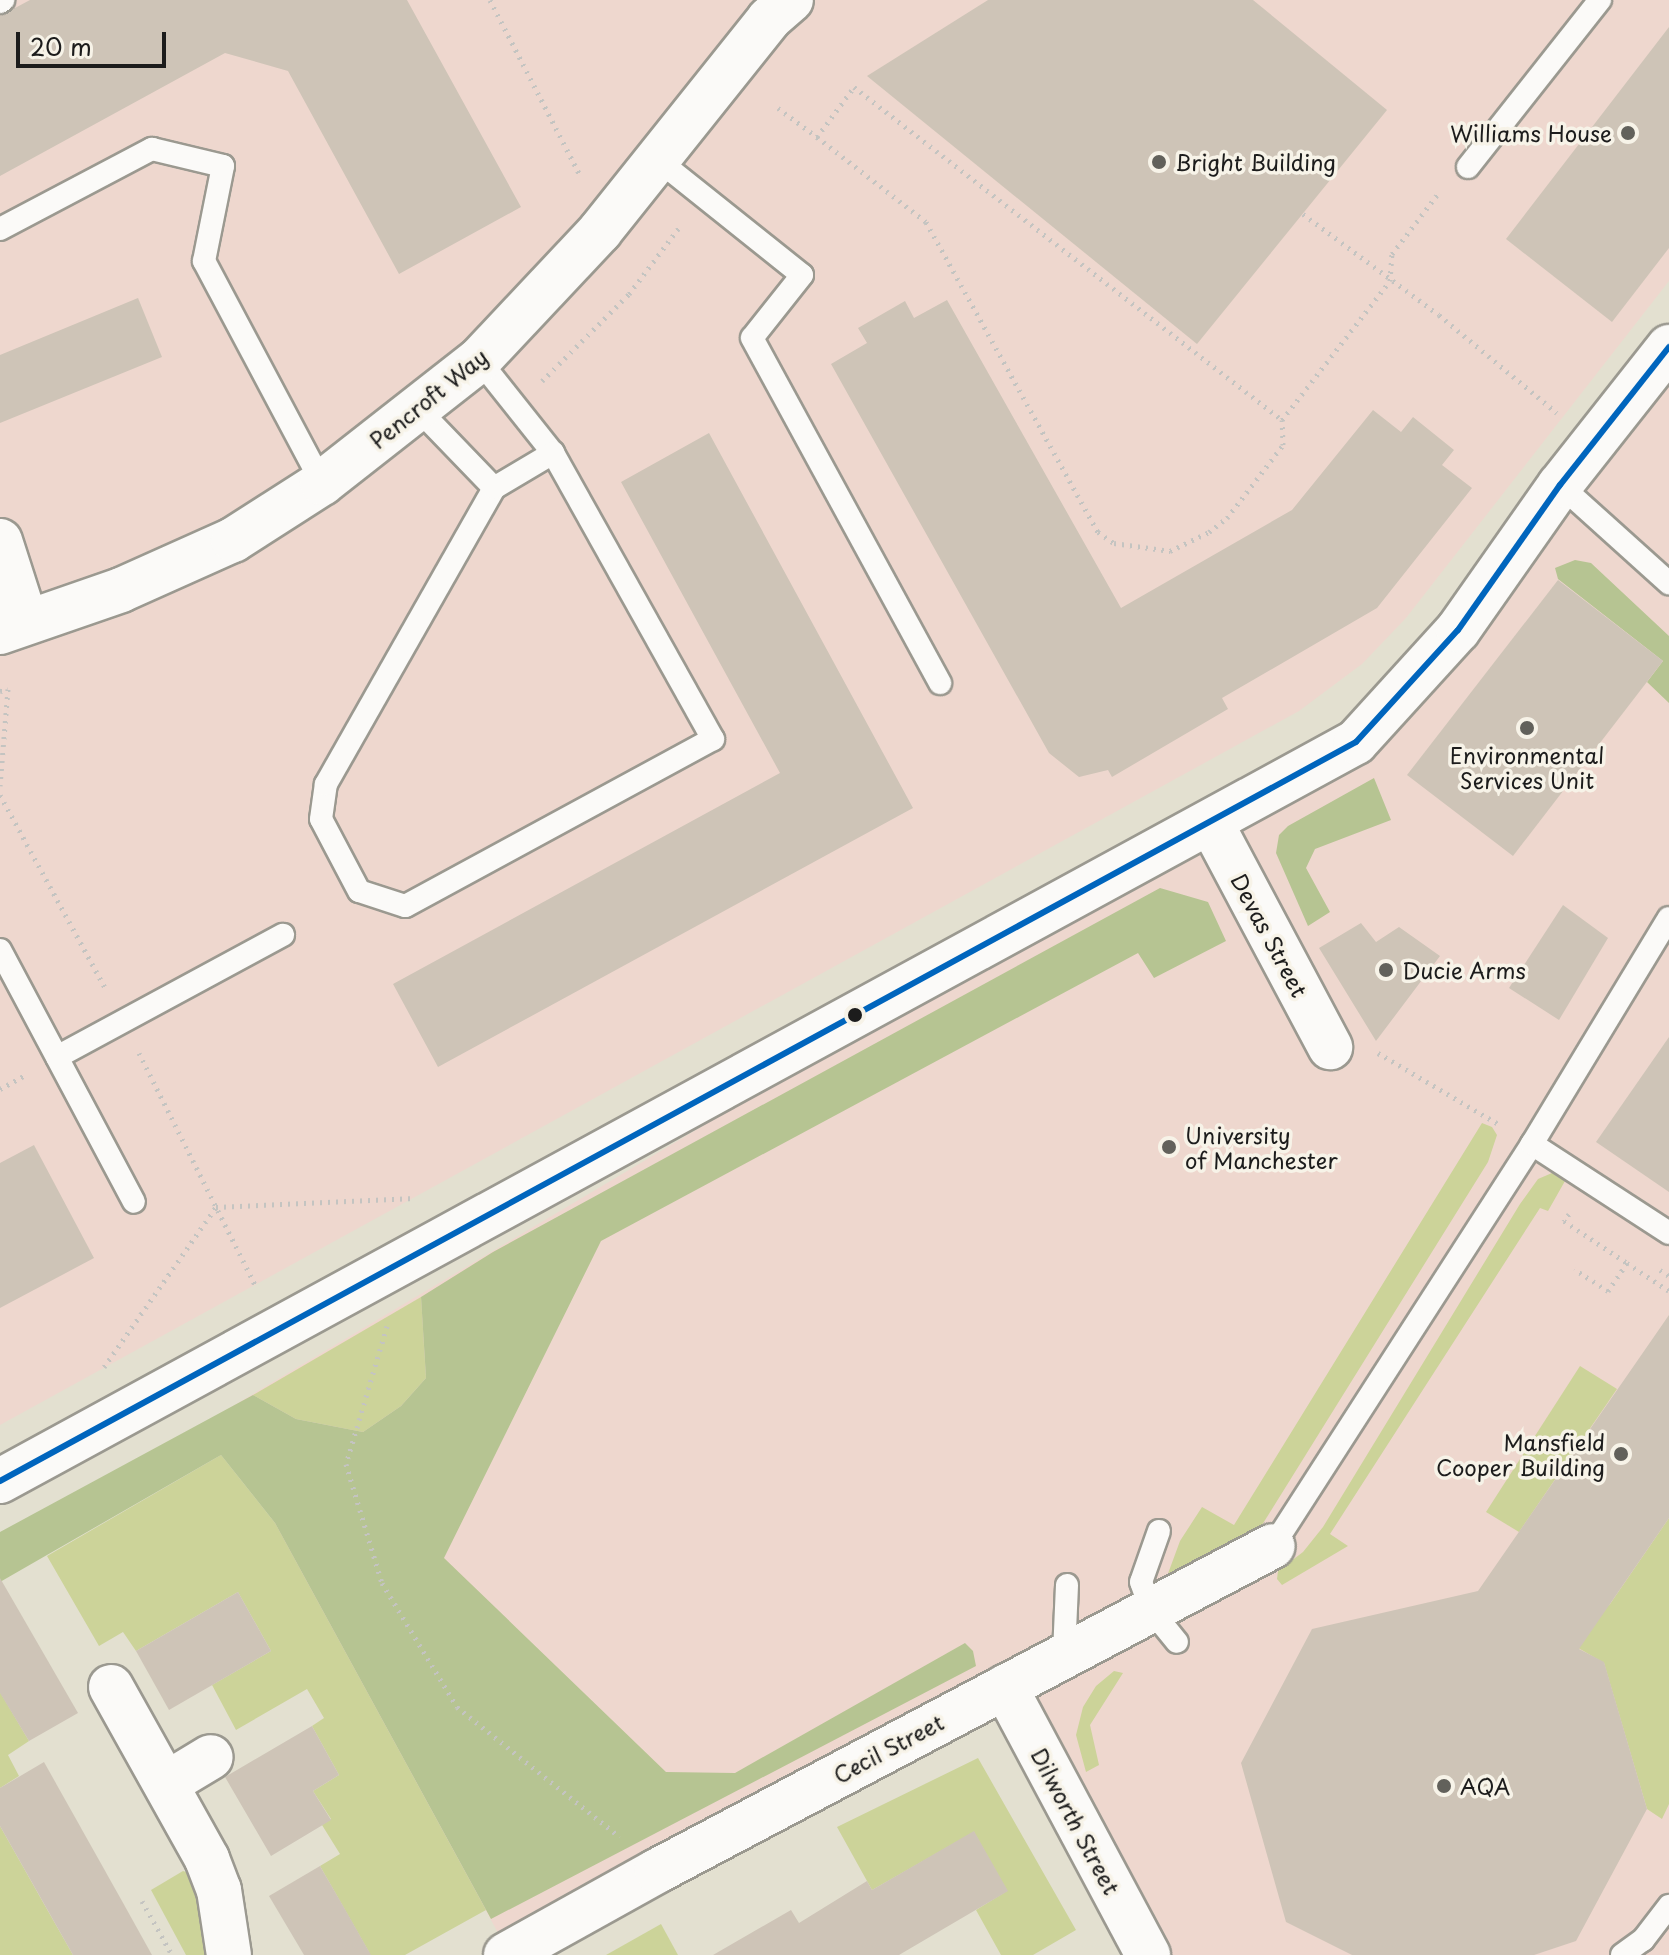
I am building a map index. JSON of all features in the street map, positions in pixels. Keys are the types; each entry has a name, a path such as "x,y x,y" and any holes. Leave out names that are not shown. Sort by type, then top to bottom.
{"street":[{"name":"Pencroft Way","path":"13,627 121,590 233,540 322,483 479,360 600,231 658,160 773,6"},
{"path":"0,1481 1356,742 1458,630 1560,485 1669,347"},
{"path":"0,541 13,627"},
{"name":"Devas Street","path":"1211,823 1330,1047"},
{"name":"Cecil Street","path":"506,1955 1064,1654 1164,1626 1273,1546"},
{"path":"111,1687 207,1859 219,1890 229,1955"},
{"name":"Dilworth Street","path":"1005,1687 1148,1955"},
{"path":"166,1784 211,1757"}],"lane":[{"path":"1468,167 1600,0"},
{"path":"0,229 152,149 223,166 204,261 322,483"},
{"path":"658,160 802,275 752,338 940,683"},
{"path":"479,360 553,453 713,739 405,906 359,891 321,819 326,784 494,488 553,453"},
{"path":"417,408 494,488"},
{"path":"1560,485 1669,583"},
{"path":"1273,1546 1532,1144 1669,918"},
{"path":"57,1057 283,935"},
{"path":"0,950 134,1202"},
{"path":"1532,1144 1669,1233"},
{"path":"1159,1531 1141,1582 1164,1626"},
{"path":"1064,1654 1067,1585"},
{"path":"1622,1955 1643,1940 1669,1906"}],"path":[{"path":"490,0 586,188"},
{"path":"817,137 854,87 1282,420"},
{"path":"778,108 926,222 1098,532 1114,543 1170,551 1209,532 1227,518 1283,445 1282,420 1390,281 1392,254 1440,191"},
{"path":"1303,214 1462,333 1562,417"},
{"path":"541,382 629,294 686,217"},
{"path":"0,691 8,689 0,786"},
{"path":"1330,1047 1373,1050 1532,1144"},
{"path":"103,1368 216,1207 425,1198"},
{"path":"1584,1219 1571,1211 1564,1221 1669,1291"},
{"path":"1574,1269 1608,1291 1627,1263"},
{"path":"1657,1268 1669,1276"},
{"path":"391,1314 346,1464 382,1583 457,1707 632,1847"},
{"path":"142,1901 172,1955"}],"shaded area":[{"path":"0,0 1669,0 1669,281 1406,618 1362,664 1299,711 0,1425"},
{"name":"University of Manchester","path":"1669,347 1669,1955 1148,1955 1005,1687 509,1953 216,1416 1211,823 1356,742"}],"green space":[{"path":"1575,560 1591,563 1669,636 1669,703 1647,682 1663,661 1558,579 1555,568"},
{"path":"1374,778 1391,820 1315,849 1306,868 1330,912 1308,926 1276,853 1279,835 1288,826"},
{"path":"1160,888 1208,902 1226,941 1154,978 1138,953 601,1241 444,1558 666,1772 735,1773 965,1643 973,1651 976,1666 491,1919 275,1523 221,1455 0,1582 0,1532 253,1395 296,1419 363,1432 401,1406 426,1378 421,1297 493,1252"},
{"path":"1482,1123 1492,1127 1497,1135 1488,1162 1262,1525 1244,1545 1166,1579 1180,1541 1202,1507 1234,1525"},
{"path":"1552,1173 1565,1181 1548,1211 1540,1208 1330,1534 1348,1546 1282,1585 1277,1579 1278,1571 1303,1552 1323,1527 1520,1204 1538,1179"},
{"path":"421,1297 426,1378 401,1406 363,1432 296,1419 253,1395"},
{"path":"1580,1366 1617,1389 1519,1532 1486,1512"},
{"path":"221,1455 275,1523 486,1910 405,1955 365,1955 369,1952 320,1866 340,1854 322,1825 331,1819 313,1791 339,1775 312,1726 324,1718 307,1689 236,1730 212,1685 271,1651 238,1592 136,1651 123,1632 99,1646 47,1556"},
{"path":"1669,1518 1669,1804 1662,1819 1647,1809 1604,1663 1568,1642 1610,1604"},
{"path":"1114,1671 1123,1673 1090,1725 1099,1765 1086,1772 1076,1735 1083,1707 1096,1686"},
{"path":"0,1692 29,1741 8,1755 19,1776 0,1788"},
{"path":"978,1758 1076,1930 1033,1955 1001,1955 976,1910 1007,1891 974,1832 872,1890 837,1827"},
{"path":"0,1826 44,1904 73,1955 0,1955"},
{"path":"183,1871 189,1873 197,1888 207,1955 186,1955 151,1890"},
{"path":"661,1924 678,1955 606,1955"}],"building":[{"path":"30,0 407,0 521,207 399,274 288,71 225,53 0,176 0,16"},
{"name":"Bright Building","path":"988,0 1253,0 1387,110 1197,344 867,76"},
{"name":"Williams House","path":"1669,27 1669,248 1612,322 1506,239"},
{"path":"138,298 162,357 0,423 0,355"},
{"path":"947,300 1121,608 1292,510 1373,410 1401,432 1413,417 1454,450 1442,465 1472,488 1377,608 1222,698 1228,709 1112,777 1108,770 1079,777 1049,753 831,364 867,343 858,328 905,301 914,318"},
{"path":"709,433 913,808 438,1067 393,984 780,773 621,482"},
{"name":"Environmental Services Unit","path":"1558,580 1663,661 1513,856 1407,775"},
{"path":"1563,905 1608,938 1559,1020 1509,988"},
{"path":"1361,923 1376,942 1399,927 1440,956 1376,1041 1319,948"},
{"path":"1669,1037 1669,1192 1596,1142"},
{"path":"34,1145 94,1258 0,1308 0,1163"},
{"name":"AQA","path":"1669,1315 1669,1518 1579,1649 1604,1662 1647,1809 1576,1941 1534,1955 1352,1955 1286,1922 1241,1763 1312,1629 1478,1591"},
{"path":"0,1578 78,1713 29,1741 0,1693"},
{"path":"238,1592 271,1651 169,1710 136,1651"},
{"path":"312,1726 339,1775 313,1791 331,1820 271,1856 225,1777"},
{"path":"44,1762 152,1955 73,1955 0,1826 0,1788"},
{"path":"974,1831 1008,1891 899,1955 713,1955 791,1910 799,1923 867,1881 872,1890"},
{"path":"320,1866 371,1955 304,1955 269,1896"}],"transit line":[{"path":"0,1481 1356,742 1458,630 1560,485 1669,347"}],"place":[{"name":"Williams House","path":"1628,133"},
{"name":"Bright Building","path":"1159,162"},
{"name":"Environmental Services Unit","path":"1527,728"},
{"name":"Ducie Arms","path":"1386,970"},
{"name":"University of Manchester","path":"1169,1147"},
{"name":"Mansfield Cooper Building","path":"1621,1454"},
{"name":"AQA","path":"1444,1786"}]}
